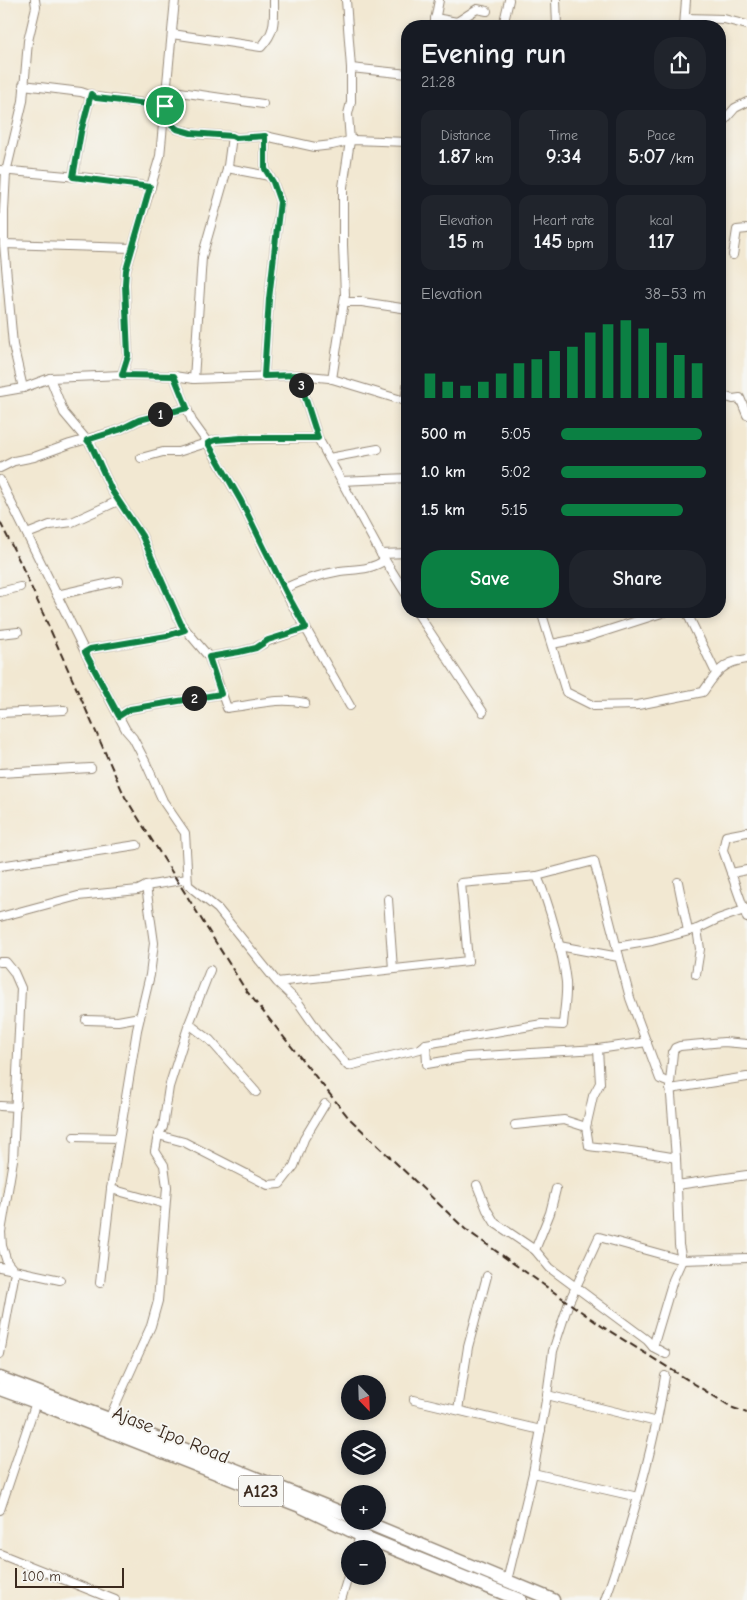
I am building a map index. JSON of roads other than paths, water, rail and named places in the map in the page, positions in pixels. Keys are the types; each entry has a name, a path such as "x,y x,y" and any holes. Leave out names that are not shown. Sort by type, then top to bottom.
{"highway":[{"name":"Ajase Ipo Road","path":"0,1378 110,1419 341,1512"},
{"name":"Ajase Ipo Road","path":"0,1389 300,1506 360,1535 520,1600"},
{"path":"384,1530 553,1600"}],"street":[{"path":"23,388 13,345 4,244 3,171 22,101 28,41 36,7 35,0"},
{"path":"122,375 128,356 125,284 132,248 160,156 176,0"},
{"path":"172,34 261,48 270,37 274,23 274,0"},
{"path":"332,379 344,302 343,187 350,141 348,114 351,68 346,0"},
{"path":"435,20 438,0"},
{"path":"504,20 509,0"},
{"path":"556,0 556,20"},
{"path":"685,20 686,0"},
{"path":"460,20 476,9 488,12"},
{"path":"711,20 724,19 747,25"},
{"path":"351,68 401,73"},
{"path":"23,85 80,92 91,94 96,98 165,106"},
{"path":"166,90 264,104"},
{"path":"73,177 81,132 91,94"},
{"path":"726,118 735,108 747,102"},
{"path":"164,118 177,129 191,133 232,136 236,138 265,136 315,147 350,141 401,142"},
{"path":"194,379 202,257 227,168 232,136"},
{"path":"264,376 269,299 280,202 265,169 265,136"},
{"path":"227,168 269,176"},
{"path":"3,171 73,177 150,187"},
{"path":"733,255 737,230 747,229"},
{"path":"4,244 132,248"},
{"path":"344,302 362,302 401,308"},
{"path":"0,392 23,388 50,378 122,375 174,376 194,379 298,375 332,379 401,400"},
{"path":"298,375 318,438 383,557 401,586"},
{"path":"174,376 192,421 208,443 241,501 284,589 350,706"},
{"path":"50,378 64,413 91,445 112,491 142,536 185,630 209,657 227,708 265,701 286,700 305,703"},
{"path":"726,397 740,398 747,415"},
{"path":"0,468 14,461 34,457 119,430 139,420 187,408"},
{"path":"141,458 163,452 178,452 216,440 241,438 318,438"},
{"path":"329,458 378,449"},
{"path":"341,481 401,478"},
{"path":"0,480 85,652 119,716 146,761 163,801 185,833 188,884 218,910 277,982 298,1002 319,1032 348,1066 420,1049 426,1044 542,1024 563,1025 566,982 558,946 537,876"},
{"path":"27,534 50,525 72,522 118,501"},
{"path":"284,589 293,584 339,572 377,566 383,557 401,554"},
{"path":"57,595 119,581"},
{"path":"0,592 20,587"},
{"path":"421,618 483,712"},
{"path":"543,618 566,692 594,706 638,705 703,692 718,670 734,661 747,659"},
{"path":"552,644 587,637 646,618"},
{"path":"689,618 716,673"},
{"path":"209,657 256,648 268,640 306,628"},
{"path":"85,652 90,649 167,636 185,630"},
{"path":"0,634 18,632"},
{"path":"119,716 130,709 221,694"},
{"path":"0,713 64,710"},
{"path":"0,773 91,768"},
{"path":"747,832 726,836 723,850 746,910 747,918"},
{"path":"0,866 138,844"},
{"path":"277,982 468,961 461,884 537,876 594,861 630,998 660,1078 670,1086 747,1077"},
{"path":"731,873 747,870"},
{"path":"0,917 78,896 138,890 146,886 187,879"},
{"path":"678,882 688,931"},
{"path":"100,1284 110,1189 118,1138 140,1017 150,975 154,943 146,886"},
{"path":"388,899 393,969"},
{"path":"616,947 652,941 697,929 718,919 746,910"},
{"path":"696,974 700,949 697,929"},
{"path":"558,946 619,957"},
{"path":"0,962 6,962 10,965 21,988 13,1160 1,1232 2,1246 7,1262 15,1272 0,1354"},
{"path":"110,1419 153,1318 158,1301 166,1187 164,1164 154,1151 158,1135 163,1127 169,1087 189,1024 210,970"},
{"path":"86,1020 118,1021 140,1017"},
{"path":"189,1024 210,1040 256,1092"},
{"path":"426,1044 427,1064 467,1057 598,1049 647,1042"},
{"path":"653,1347 673,1280 682,1260 679,1246 676,1158 670,1086 673,1052 675,1048 680,1046 724,1042 747,1044"},
{"path":"598,1049 600,1084 593,1096 586,1127 589,1146 676,1158"},
{"path":"158,1135 172,1137 184,1142 268,1185 280,1184 294,1166 304,1139 325,1104"},
{"path":"0,1106 16,1107"},
{"path":"515,1125 564,1120 586,1127"},
{"path":"74,1136 118,1138"},
{"path":"677,1185 747,1175"},
{"path":"477,1185 487,1210 495,1223 535,1250 550,1268 653,1347 666,1354"},
{"path":"110,1189 165,1204"},
{"path":"535,1250 550,1213 556,1189"},
{"path":"506,1581 533,1473 553,1351 575,1287 599,1237 682,1260 747,1258"},
{"path":"0,1267 60,1280"},
{"path":"458,1410 468,1347 488,1276"},
{"path":"605,1600 645,1477 657,1422 664,1376"},
{"path":"547,1395 657,1422"},
{"path":"414,1400 541,1430"},
{"path":"0,1510 4,1487 36,1402"},
{"path":"533,1473 638,1497"},
{"path":"359,1540 360,1535"},
{"path":"0,1554 115,1600"},
{"path":"341,1600 346,1585"}],"railway":[{"path":"0,522 20,562 125,797 245,989 349,1118 465,1229 603,1327 733,1408 747,1413"}]}
